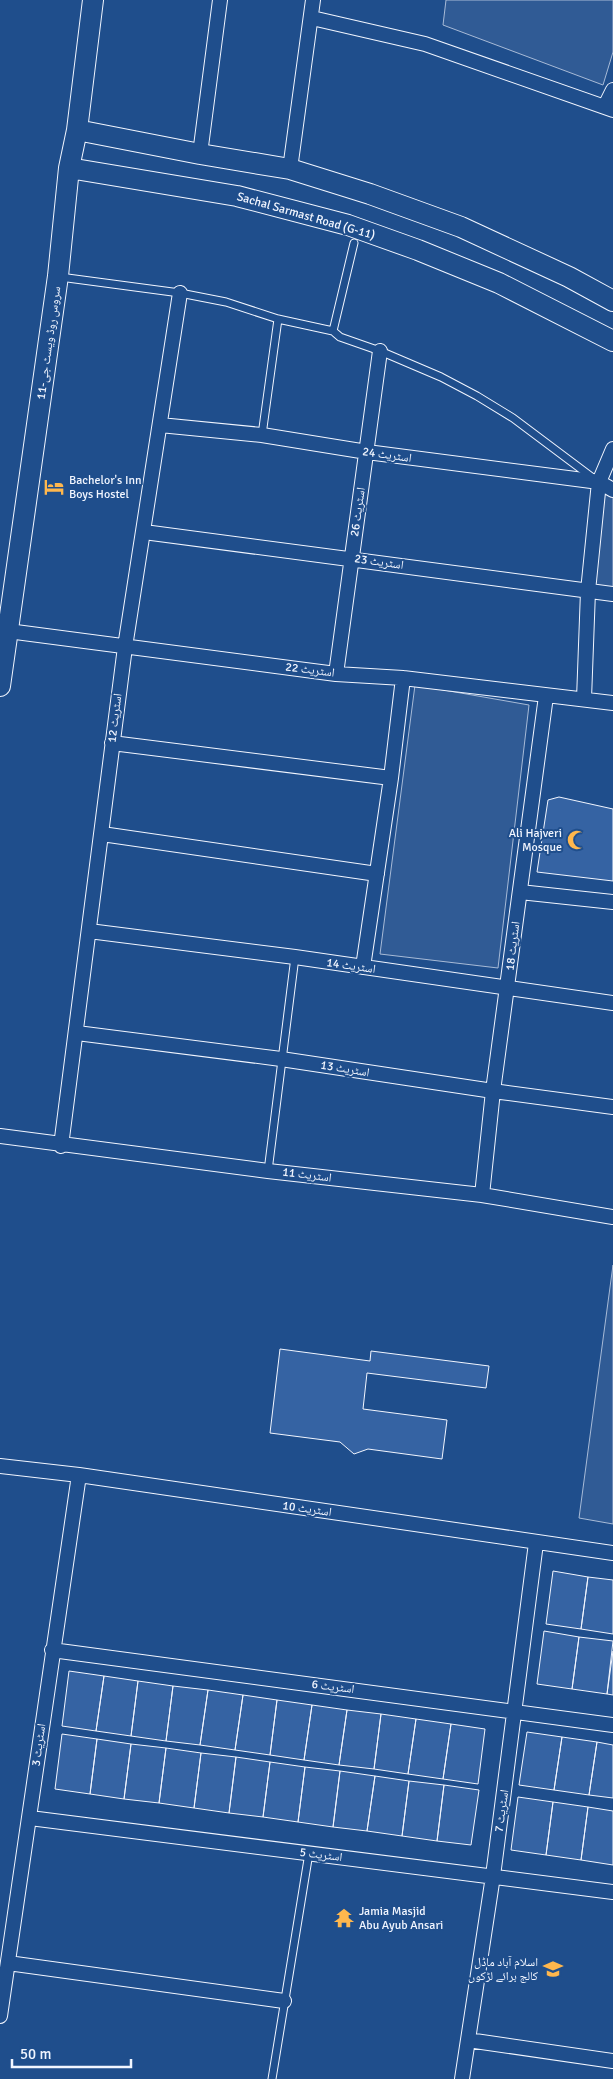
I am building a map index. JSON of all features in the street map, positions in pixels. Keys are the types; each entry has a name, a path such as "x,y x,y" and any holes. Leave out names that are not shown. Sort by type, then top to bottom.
{"main road":[{"name":"سروس روڈ ویسٹ جی-11","path":"0,686 58,276 69,168 77,130 93,0"},
{"path":"77,130 290,169 370,194 461,227 568,277 613,301"},
{"name":"Sachal Sarmast Road (G-11)","path":"69,168 237,196 348,226 418,250 499,284 613,341"}],"street":[{"path":"200,154 220,0"},
{"path":"290,169 313,0"},
{"path":"312,18 425,44 609,108 613,90"},
{"name":"اسٹریٹ 12","path":"61,1146 125,647 180,293"},
{"name":"اسٹریٹ 26","path":"336,674 380,350"},
{"name":"اسٹریٹ 24","path":"160,425 262,435 367,452 599,482 613,490"},
{"path":"584,699 588,591 599,482 613,449"},
{"name":"اسٹریٹ 23","path":"144,532 613,594"},
{"name":"اسٹریٹ 22","path":"8,631 336,674 402,678 613,703"},
{"path":"363,968 391,778 402,678"},
{"name":"اسٹریٹ 18","path":"482,1196 493,1091 546,696"},
{"path":"112,743 391,778"},
{"path":"102,834 377,874"},
{"path":"520,892 613,902"},
{"name":"اسٹریٹ 14","path":"89,931 295,957 613,1003"},
{"name":"اسٹریٹ 13","path":"76,1033 281,1059 613,1108"},
{"name":"اسٹریٹ 11","path":"0,1136 61,1146 482,1196 613,1218"},
{"name":"اسٹریٹ 10","path":"0,1466 79,1475 536,1543 613,1552"},
{"name":"اسٹریٹ 3","path":"0,2016 79,1475"},
{"name":"اسٹریٹ 7","path":"462,2079 516,1711 536,1543"},
{"name":"اسٹریٹ 6","path":"52,1650 613,1725"},
{"name":"اسٹریٹ 5","path":"30,1818 613,1892"},
{"path":"8,1963 284,2001"},
{"path":"468,2040 613,2060"}],"lane":[{"path":"333,330 354,243"},
{"path":"58,276 180,293 226,302 278,319 333,330 340,337 380,350 477,396 513,418 599,482"},
{"path":"262,435 278,319"},
{"path":"268,1171 295,957"},
{"path":"272,2079 309,1853"}],"shaded area":[{"path":"446,0 613,0 613,52 603,85 443,25"},
{"path":"604,489 613,493 613,592 591,589"},
{"path":"415,685 529,705 498,968 380,954"},
{"path":"613,1265 613,1524 579,1518"}],"building":[{"name":"Ali Hajveri Mosque","path":"559,797 613,809 613,881 537,872 548,800"},
{"path":"280,1349 370,1361 371,1351 489,1366 486,1388 367,1373 363,1409 447,1420 442,1459 368,1449 354,1454 340,1442 270,1433"},
{"path":"553,1571 588,1577 581,1629 546,1624"},
{"path":"588,1577 613,1580 613,1634 581,1629"},
{"path":"544,1631 579,1637 572,1689 537,1684"},
{"path":"579,1637 613,1641 607,1694 572,1689"},
{"path":"613,1651 613,1695 607,1694"},
{"path":"69,1671 104,1676 96,1731 62,1726"},
{"path":"104,1676 138,1681 131,1736 96,1731"},
{"path":"138,1681 173,1686 166,1741 131,1736"},
{"path":"173,1686 208,1690 200,1745 166,1741"},
{"path":"208,1690 243,1695 235,1750 200,1745"},
{"path":"243,1695 277,1700 270,1755 235,1750"},
{"path":"277,1700 312,1705 304,1760 270,1755"},
{"path":"312,1705 347,1710 339,1765 304,1760"},
{"path":"347,1710 381,1714 374,1769 339,1765"},
{"path":"381,1714 416,1719 408,1774 374,1769"},
{"path":"416,1719 451,1724 443,1779 408,1774"},
{"path":"451,1724 485,1729 478,1784 443,1779"},
{"path":"527,1732 562,1737 554,1790 519,1785"},
{"path":"62,1734 97,1739 90,1794 55,1789"},
{"path":"562,1737 597,1742 589,1795 554,1790"},
{"path":"97,1739 131,1744 124,1799 90,1794"},
{"path":"597,1742 613,1745 613,1798 589,1795"},
{"path":"131,1744 166,1748 159,1803 124,1799"},
{"path":"166,1748 201,1753 194,1808 159,1803"},
{"path":"201,1753 236,1757 229,1813 194,1808"},
{"path":"236,1757 270,1762 263,1817 229,1813"},
{"path":"270,1762 305,1767 298,1822 263,1817"},
{"path":"305,1767 340,1771 333,1827 298,1822"},
{"path":"340,1771 375,1776 367,1831 333,1827"},
{"path":"375,1776 409,1781 402,1836 367,1831"},
{"path":"409,1781 444,1785 437,1841 402,1836"},
{"path":"444,1785 479,1790 471,1845 437,1841"},
{"path":"518,1797 553,1802 546,1855 511,1850"},
{"path":"553,1802 588,1807 581,1860 546,1855"},
{"path":"588,1807 613,1811 613,1865 581,1860"}],"place":[{"name":"Bachelor's Inn Boys Hostel","path":"54,487"},
{"name":"Ali Hajveri Mosque","path":"577,840"},
{"name":"Jamia Masjid Abu Ayub Ansari","path":"344,1918"},
{"name":"اسلام آباد ماڈل کالج برائے لڑکوں","path":"553,1969"}]}
